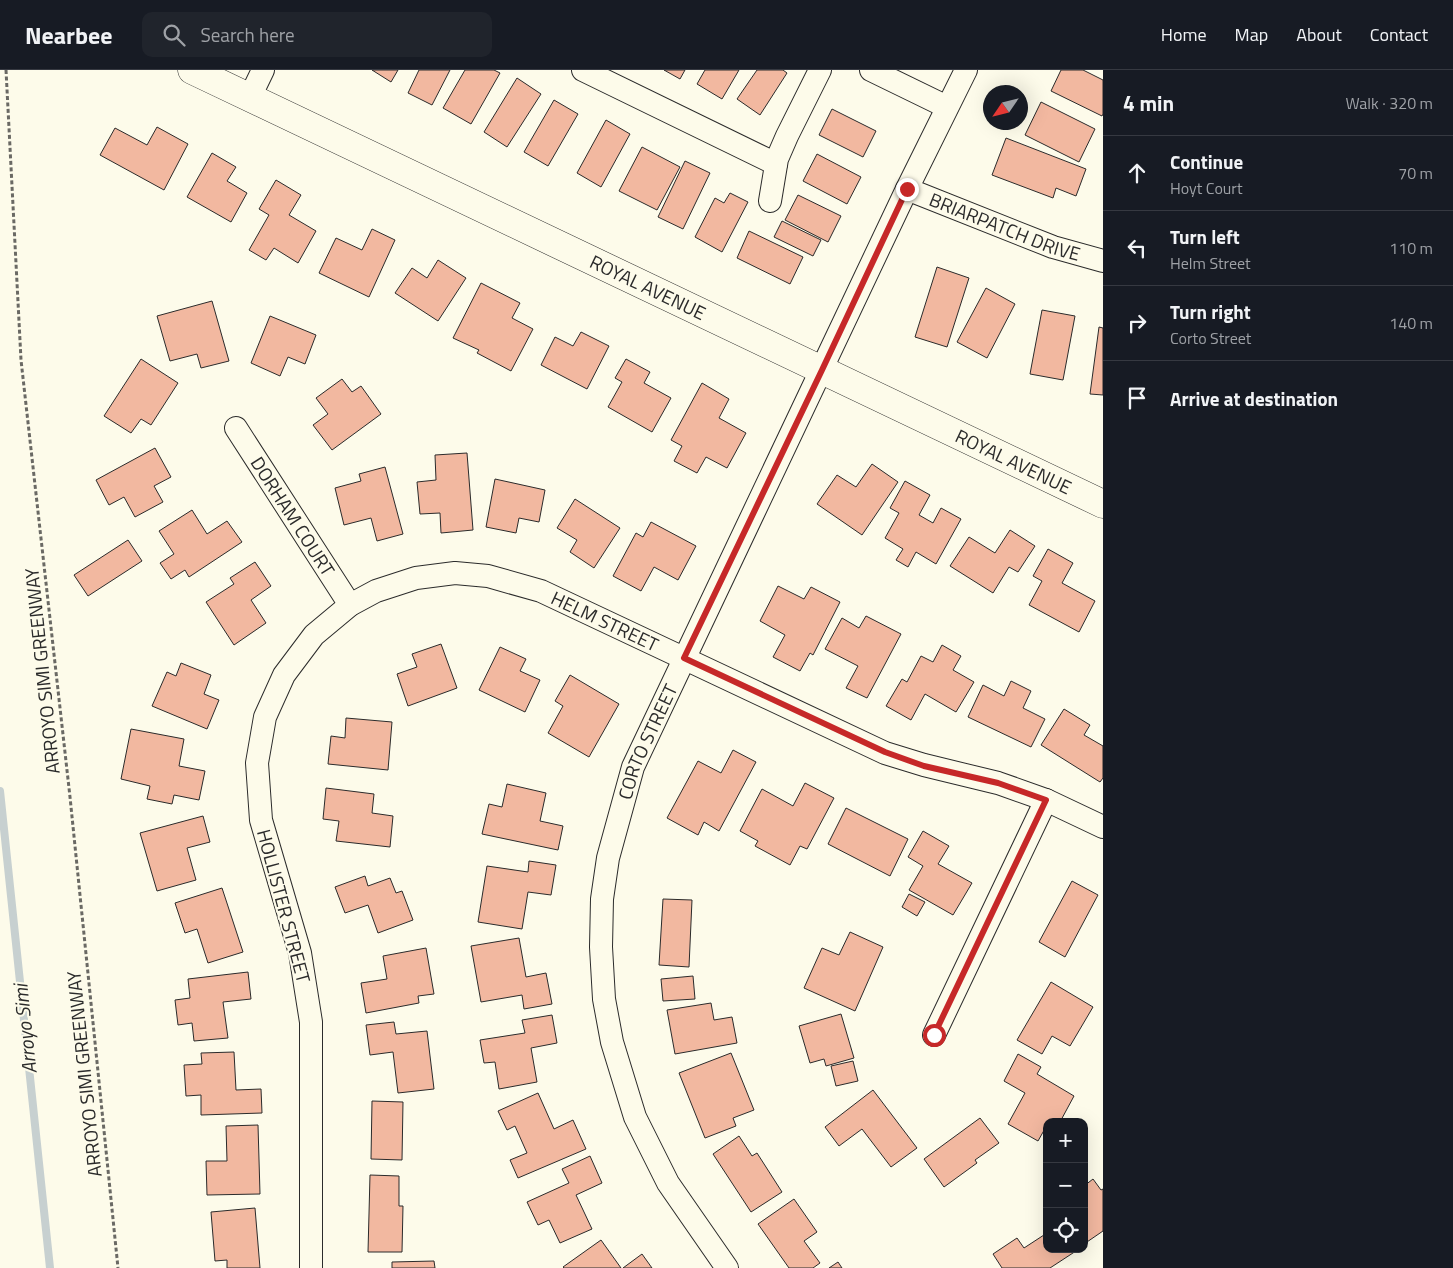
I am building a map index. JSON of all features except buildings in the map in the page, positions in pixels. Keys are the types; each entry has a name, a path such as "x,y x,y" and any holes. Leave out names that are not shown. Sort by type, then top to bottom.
{"main road":[{"name":"ROYAL AVENUE","path":"192,70 1103,504"}],"street":[{"path":"250,97 263,70"},
{"path":"584,70 776,164"},
{"path":"770,200 776,164 787,136 820,70"},
{"path":"871,70 947,107"},
{"name":"CORTO STREET","path":"727,1268 668,1183 635,1117 612,1042 604,990 601,938 602,899 608,858 633,767 907,189 966,70"},
{"name":"BRIARPATCH DRIVE","path":"907,189 1053,247 1103,261"},
{"name":"DORHAM COURT","path":"236,428 350,605"},
{"name":"HELM STREET","path":"350,605 376,591 416,578 455,573 488,576 541,591 885,752 924,766 998,783 1046,800 1103,827"},
{"name":"HOLLISTER STREET","path":"311,1268 311,1022 300,953 262,820 257,763 265,717 284,675 314,635 350,605"},
{"path":"934,1035 1046,800"}],"path":[{"name":"ARROYO SIMI GREENWAY","path":"6,70 21,360 69,788 118,1268"}],"waterway":[{"name":"Arroyo Simi","path":"0,791 50,1268"}],"route":[{"path":"907,189 684,658 885,752 924,766 998,783 1046,800 934,1035"}]}
